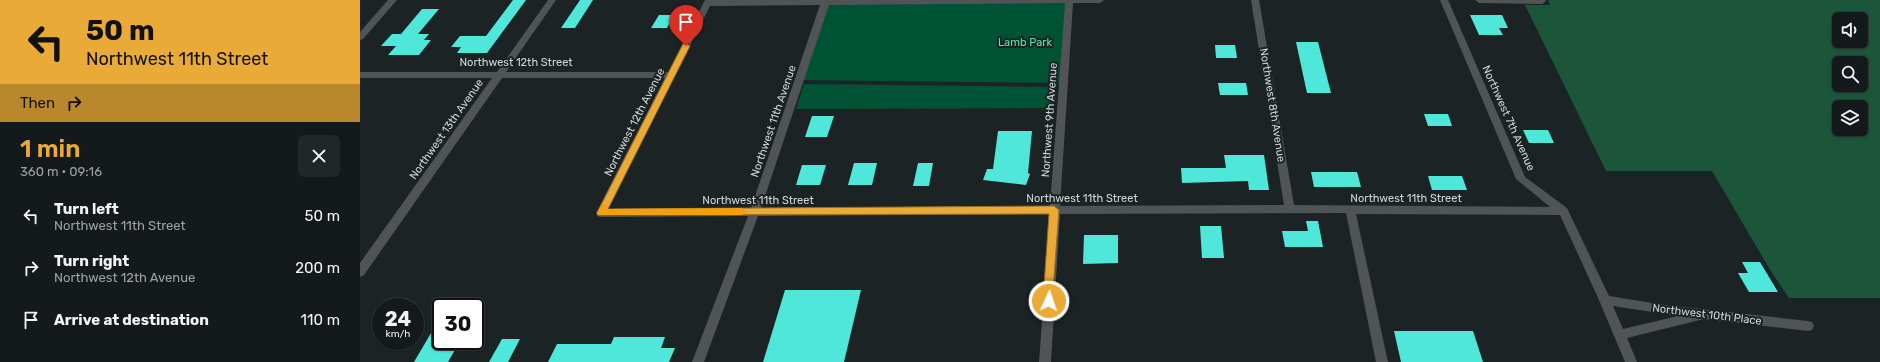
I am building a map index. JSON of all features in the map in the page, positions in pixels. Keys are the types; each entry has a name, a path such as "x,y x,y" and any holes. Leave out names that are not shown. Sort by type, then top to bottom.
{"street":[{"path":"360,37 393,0"},
{"name":"Northwest 13th Avenue","path":"360,272 552,0"},
{"name":"Northwest 9th Avenue","path":"1045,362 1069,0"},
{"path":"708,2 1100,0"},
{"name":"Northwest 8th Avenue","path":"1255,0 1290,209"},
{"name":"Northwest 7th Avenue","path":"1444,0 1521,179 1563,211 1605,300 1631,362"},
{"path":"1479,0 1542,1"},
{"name":"Northwest 12th Avenue","path":"602,213 708,2"},
{"name":"Northwest 11th Avenue","path":"698,362 755,211 826,2"},
{"name":"Northwest 12th Street","path":"360,74 672,75"},
{"name":"Northwest 11th Street","path":"602,213 1290,209 1563,211"},
{"path":"1350,210 1382,362"},
{"name":"Northwest 10th Place","path":"1605,300 1808,326"},
{"path":"1620,335 1705,314"}],"green space":[{"name":"Lamb Park","path":"1069,0 1063,83 799,80 825,3"},
{"path":"1548,0 1880,0 1880,298 1789,298 1769,268 1712,171 1606,171 1525,5 1550,5"},
{"path":"804,84 1056,87 1055,108 796,109"}],"building":[{"path":"513,0 526,0 487,53 457,53 461,47 451,47 460,36 486,36"},
{"path":"580,0 593,0 575,28 561,28"},
{"path":"422,9 439,9 418,34 429,34 424,40 431,40 419,55 388,55 396,46 381,46 392,34 401,34"},
{"path":"659,15 674,15 667,28 651,28"},
{"path":"1470,15 1502,15 1508,28 1499,28 1503,35 1479,35"},
{"path":"1296,42 1318,42 1331,93 1307,93"},
{"path":"1215,45 1235,45 1237,58 1216,58"},
{"path":"1218,83 1246,83 1248,95 1220,95"},
{"path":"1424,114 1448,114 1452,126 1428,126"},
{"path":"812,116 834,116 827,137 805,137"},
{"path":"1523,130 1548,130 1554,143 1529,143"},
{"path":"998,131 1032,131 1028,173 1030,174 1026,185 983,180 987,169 993,169"},
{"path":"1224,155 1264,155 1269,190 1249,190 1248,181 1182,183 1181,168 1226,168"},
{"path":"854,163 877,163 872,185 848,185"},
{"path":"918,163 933,163 929,186 913,186"},
{"path":"802,165 826,165 820,185 796,185"},
{"path":"1311,172 1357,172 1361,187 1314,187"},
{"path":"1428,176 1462,176 1467,190 1432,190"},
{"path":"1306,221 1318,221 1323,247 1285,247 1282,231 1308,231"},
{"path":"1200,226 1221,226 1224,258 1202,258"},
{"path":"1084,235 1118,235 1118,263 1083,264"},
{"path":"1742,262 1760,262 1778,292 1749,292 1738,273 1748,273"},
{"path":"785,290 861,290 844,362 763,362"},
{"path":"432,331 432,350 455,350 448,362 414,362 421,350 424,350 424,345"},
{"path":"1394,331 1473,331 1483,362 1401,362"},
{"path":"614,337 665,337 661,348 675,348 669,362 548,362 557,344 611,344"},
{"path":"502,339 520,339 508,362 489,362"}],"slow traffic":[{"path":"604,208 602,213 742,212"}],"route":[{"path":"686,46 602,213 1054,210 1049,301"}]}
